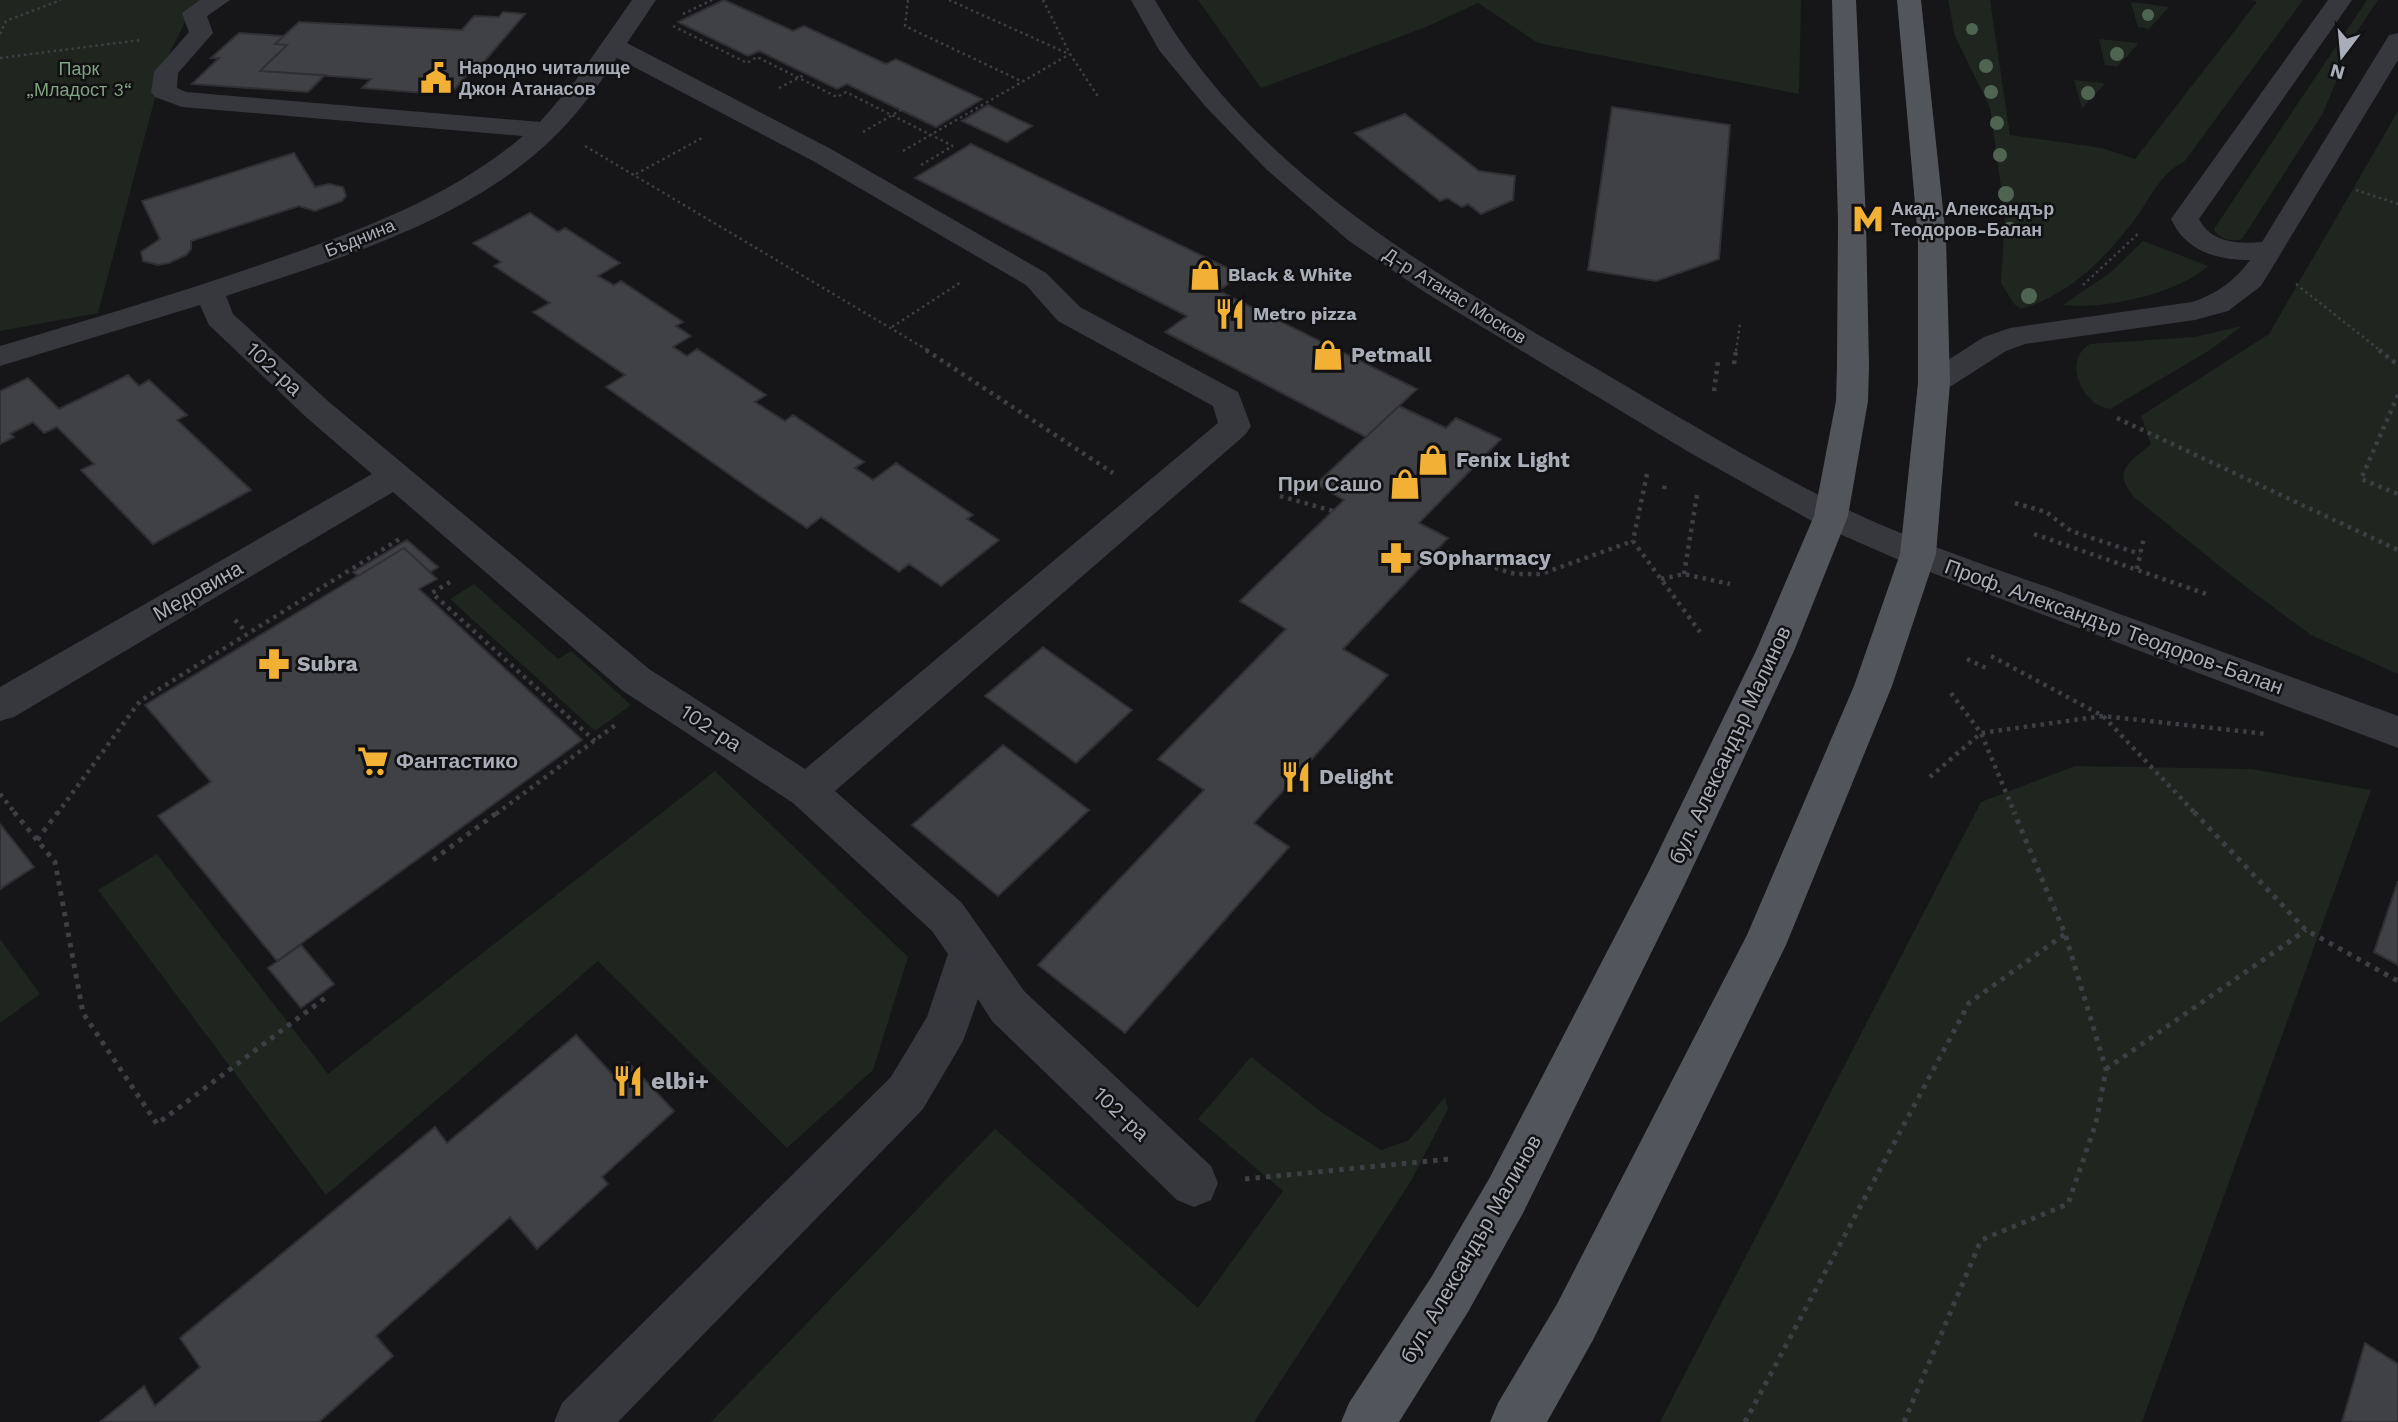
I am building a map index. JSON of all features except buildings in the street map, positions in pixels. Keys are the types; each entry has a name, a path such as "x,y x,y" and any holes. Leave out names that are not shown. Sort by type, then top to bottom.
{"main road":[{"name":"бул. Александър Малинов","path":"1368,1422 1450,1294 1506,1196 1664,884 1775,651 1831,516 1852,401 1853,366 1852,221 1844,0"},
{"path":"1517,1422 1575,1322 1764,946 1872,686 1918,554 1934,383 1932,238 1909,0"}],"street":[{"path":"218,0 194,13 201,33 166,72 164,92 182,99 547,130"},
{"name":"Бъднина","path":"0,356 210,292 330,251 411,217 489,176 547,130 567,108 644,0"},
{"name":"Д-р Атанас Москов","path":"1143,0 1168,45 1214,101 1277,164 1359,234 1436,287 1699,443 1831,516"},
{"path":"2272,249 2254,254 2233,252 2203,241 2188,229 2185,219 2340,0"},
{"path":"1934,383 1994,344 2021,335 2195,311 2217,304 2251,280 2398,40"},
{"path":"612,45 746,114 1036,279 1069,314 1227,400 1235,426 807,791"},
{"name":"102-ра","path":"210,292 220,318 318,410 636,680 807,791 947,916 1007,1006 1194,1183"},
{"name":"Медовина","path":"0,706 396,475"},
{"name":"Проф. Александър Теодоров-Балан","path":"1831,516 1918,554 2398,732"},
{"path":"581,1422 907,1093 947,1026 970,953"}],"path":[{"path":"0,34 6,21 61,0"},
{"path":"908,0 905,26 1022,82"},
{"path":"949,0 1069,54"},
{"path":"1043,0 1069,54 1098,98"},
{"path":"666,22 747,63 757,57 837,97 846,92 953,146"},
{"path":"0,58 201,33"},
{"path":"903,151 1069,54"},
{"path":"635,175 746,114"},
{"path":"577,141 891,327 1152,498"},
{"path":"2347,186 2398,204"},
{"path":"2075,291 2140,232"},
{"path":"2292,281 2398,366"},
{"path":"1734,364 1740,324"},
{"path":"1714,391 1718,361"},
{"path":"2398,395 2361,479 2398,495"},
{"path":"2117,418 2398,550"},
{"path":"1647,474 1633,541 1700,632"},
{"path":"1684,573 1696,495"},
{"path":"1280,496 1333,511"},
{"path":"2015,503 2046,512 2071,531 2140,554"},
{"path":"37,840 140,701 408,534"},
{"path":"2034,534 2209,595"},
{"path":"2137,569 2144,537"},
{"path":"1438,550 1516,574 1541,574 1633,541"},
{"path":"1661,579 1684,573 1730,584"},
{"path":"432,593 594,741"},
{"path":"1991,656 2103,716 2306,930 2398,981"},
{"path":"1967,660 1986,668"},
{"path":"1904,1422 1981,1240 2068,1204 2096,1123 2106,1069 2065,934 1981,733 1951,692"},
{"path":"1930,778 1981,733 2103,716 2276,735"},
{"path":"433,860 622,720"},
{"path":"0,794 55,862 83,1013 158,1124 329,995"},
{"path":"2106,1069 2306,930"},
{"path":"1745,1422 1969,1003 2065,934"},
{"path":"1194,1183 1450,1159"}],"green space":[{"name":"Парк „Младост 3“","path":"0,0 205,0 189,14 164,64 98,313 0,331"},
{"path":"1198,0 1801,0 1799,94 1538,43 1478,3 1426,27 1261,88"},
{"path":"1948,0 1990,0 2010,135 2102,148 2135,159 2257,2 2252,0 2303,0 2184,162 2164,178 2114,245 2072,284 2039,303 2021,309 2014,304 2001,283 2005,216 1990,108 1955,36"},
{"path":"2367,0 2378,0 2356,33 2323,113 2242,239 2222,238 2214,229"},
{"path":"2131,3 2169,7 2149,29 2138,27"},
{"path":"2099,39 2138,44 2117,67 2105,65"},
{"path":"2074,80 2103,83 2105,84 2082,108"},
{"path":"2398,111 2398,674 2311,635 2135,498 2124,481 2124,474 2130,462 2151,444 2141,416 2269,334"},
{"path":"2143,241 2208,266 2178,285 2139,298 2099,305 2063,305 2111,272"},
{"path":"2242,326 2210,350 2110,409 2091,400 2079,382 2077,361 2081,352 2090,344 2195,337"},
{"path":"474,584 558,659 571,651 631,705 595,731 450,599"},
{"path":"2075,766 2251,769 2371,790 2142,1422 1660,1422 1981,802"},
{"path":"715,771 908,957 873,1070 787,1148 598,961 326,1195 98,890 157,854 328,1074"},
{"path":"0,939 40,994 0,1023"},
{"path":"1251,1057 1324,1114 1381,1150 1409,1140 1445,1097 1448,1109 1411,1181 1254,1422 711,1422 995,1129 1198,1308 1283,1191 1198,1119"}],"place":[{"name":"Народно читалище Джон Атанасов","path":"436,78"},
{"name":"Акад. Александър Теодоров-Балан","path":"1868,219"},
{"name":"Black & White","path":"1205,275"},
{"name":"Metro pizza","path":"1230,314"},
{"name":"Petmall","path":"1328,355"},
{"name":"Fenix Light","path":"1433,460"},
{"name":"При Сашо","path":"1405,484"},
{"name":"SOpharmacy","path":"1396,558"},
{"name":"Subra","path":"274,664"},
{"name":"Фантастико","path":"373,761"},
{"name":"Delight","path":"1296,777"},
{"name":"elbi+","path":"628,1081"}]}
